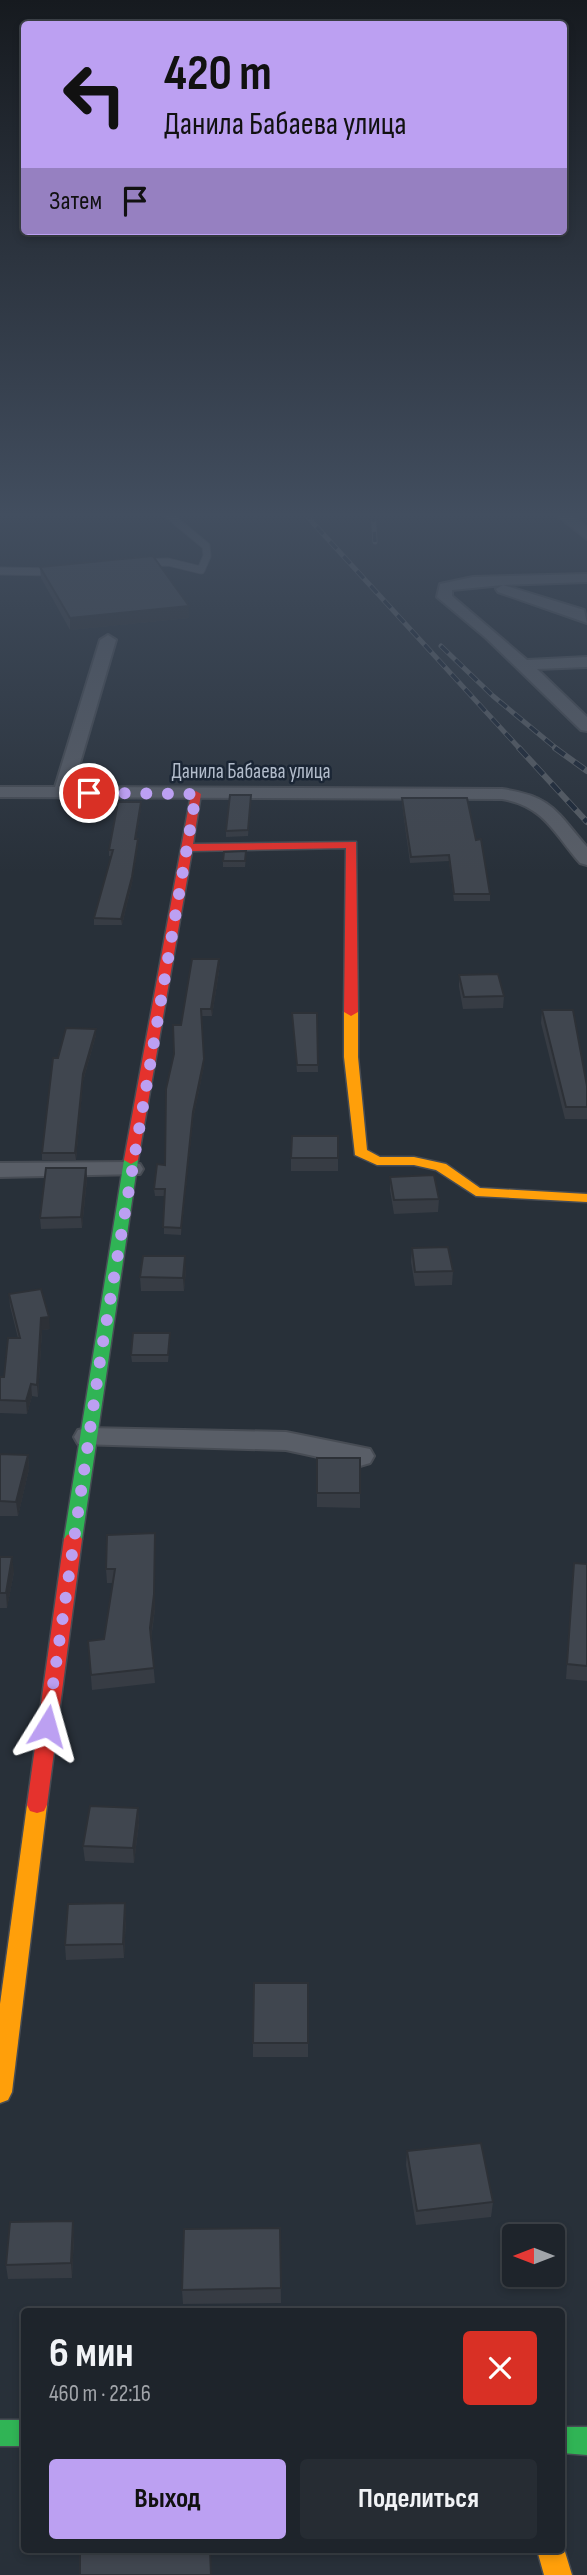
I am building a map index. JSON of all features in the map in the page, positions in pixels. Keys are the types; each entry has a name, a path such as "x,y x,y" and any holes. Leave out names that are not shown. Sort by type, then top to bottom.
{"street":[{"path":"485,632 587,726"},
{"path":"62,792 108,640"},
{"path":"522,665 587,662"},
{"name":"Данила Бабаева улица","path":"0,792 502,794"},
{"path":"0,2092 43,1752 89,1437 131,1169 196,794"},
{"path":"502,794 527,797 541,805 587,859"},
{"path":"186,848 352,845 351,1057 360,1152 377,1161 414,1161 441,1167 476,1192 587,1198"},
{"path":"0,1170 131,1169"},
{"path":"89,1437 286,1441 360,1456"},
{"path":"0,2433 21,2433"},
{"path":"565,2440 587,2441"},
{"path":"552,2553 558,2575"}],"building":[{"path":"230,795 251,795 248,830 226,831"},
{"path":"402,798 467,798 476,840 481,839 490,894 454,894 449,855 411,857"},
{"path":"118,802 141,802 132,877 121,919 94,918 113,850 109,850"},
{"path":"246,851 245,861 223,861 224,852"},
{"path":"192,959 219,959 211,1009 201,1009 204,1059 193,1112 181,1228 163,1227 165,1189 154,1189 157,1164 165,1165 166,1089 174,1054 173,1025 181,1025"},
{"path":"498,974 504,996 464,997 459,975"},
{"path":"542,1010 573,1010 587,1086 587,1107 566,1107"},
{"path":"292,1013 317,1013 318,1065 297,1065"},
{"path":"66,1028 96,1029 83,1074 75,1153 42,1153 53,1058 58,1058"},
{"path":"292,1136 338,1136 338,1158 291,1158"},
{"path":"46,1168 86,1168 81,1217 40,1218"},
{"path":"434,1175 439,1199 394,1200 390,1177"},
{"path":"448,1247 453,1271 415,1272 412,1248"},
{"path":"143,1256 185,1256 183,1278 140,1277"},
{"path":"41,1289 49,1317 41,1318 37,1385 31,1384 26,1401 0,1400 0,1377 4,1377 8,1338 20,1338 9,1294"},
{"path":"133,1333 170,1333 168,1355 131,1355"},
{"path":"0,1454 28,1455 16,1502 0,1501"},
{"path":"317,1458 360,1458 360,1493 317,1493"},
{"path":"155,1533 154,1594 150,1628 154,1668 91,1675 88,1641 104,1639 115,1569 106,1569 107,1535"},
{"path":"0,1557 12,1557 6,1593 0,1593"},
{"path":"574,1563 587,1564 587,1666 567,1664"},
{"path":"90,1806 138,1808 133,1848 83,1846"},
{"path":"125,1903 123,1944 65,1945 68,1904"},
{"path":"254,1983 308,1983 308,2043 253,2043"},
{"path":"481,2143 493,2202 417,2211 407,2151"},
{"path":"73,2221 71,2263 6,2265 10,2222"},
{"path":"280,2228 281,2288 182,2290 184,2229"},
{"path":"80,2553 210,2553 211,2575 80,2575"}],"railway":[{"path":"413,632 520,749"},
{"path":"441,646 493,696 557,749"},
{"path":"519,748 587,822"},
{"path":"555,748 587,771"}],"traffic: fast":[{"path":"73,1539 131,1160"},
{"path":"0,2433 21,2433"},
{"path":"565,2440 587,2441"}],"traffic: slow":[{"path":"351,1012 351,1057 360,1152 377,1161 414,1161 441,1167 476,1192 587,1198"},
{"path":"0,2092 37,1805"},
{"path":"552,2553 558,2575"}],"traffic: jam":[{"path":"131,1160 196,794"},
{"path":"186,848 352,844 351,1012"},
{"path":"37,1805 73,1539"}],"route":[{"path":"47,1726 101,1354 196,794 89,793"}]}
